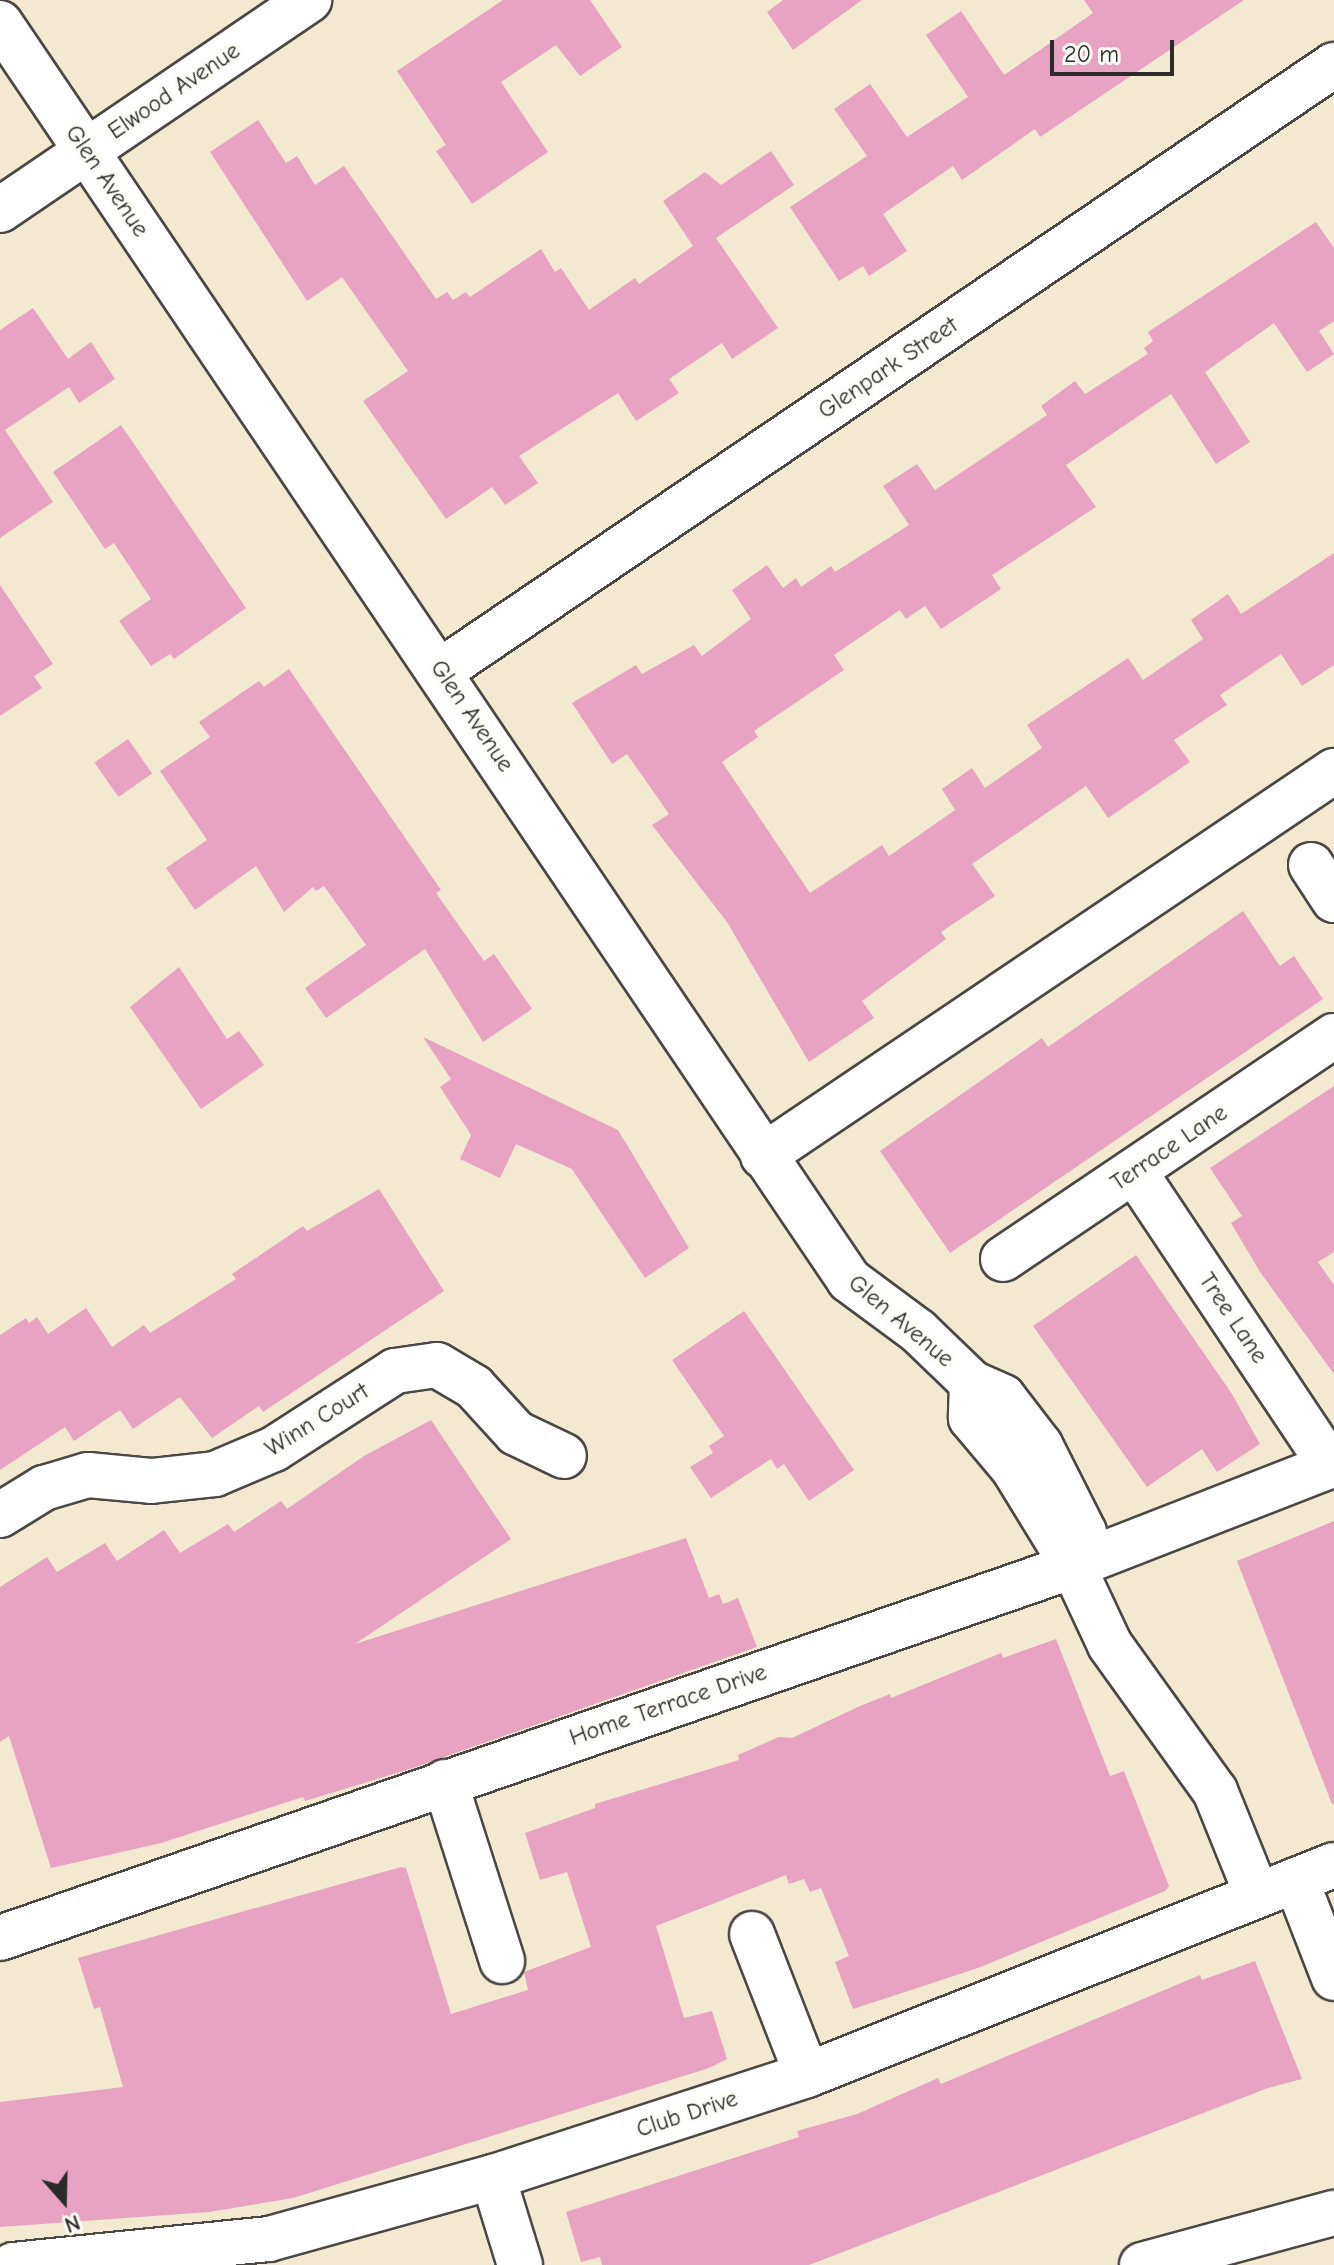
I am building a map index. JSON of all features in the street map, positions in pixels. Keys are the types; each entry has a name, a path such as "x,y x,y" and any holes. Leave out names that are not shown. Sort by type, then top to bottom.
{"main road":[{"name":"Elwood Avenue","path":"0,210 309,0"},
{"name":"Glen Avenue","path":"0,23 442,670 763,1156 849,1280 918,1331 972,1383 971,1418 1039,1479 1084,1532 1073,1566"},
{"name":"Glenpark Street","path":"442,670 1334,65"},
{"path":"763,1156 1334,771"},
{"name":"Terrace Lane","path":"1003,1259 1334,1036"},
{"name":"Tree Lane","path":"1134,1171 1333,1465"},
{"name":"Winn Court","path":"0,1515 44,1488 88,1475 151,1481 215,1474 274,1449 395,1371 437,1365 474,1387 516,1433 564,1456"},
{"name":"Home Terrace Drive","path":"6,1922 445,1782 1073,1566 1333,1465"},
{"path":"1073,1566 1110,1645 1215,1791 1296,1880 1334,1978"},
{"path":"445,1782 502,1961"},
{"name":"Club Drive","path":"13,2265 269,2239 493,2177 807,2075 1296,1880"},
{"path":"752,1934 807,2075"},
{"path":"493,2177 520,2265"},
{"path":"1142,2265 1334,2214"},
{"path":"1198,2265 1334,2214"}],"building":[{"path":"503,0 590,0 622,47 580,76 556,45 501,82 548,152 472,204 436,151 446,145 397,71"},
{"path":"783,0 862,0 793,50 767,12"},
{"path":"1084,0 1244,0 1040,137 1035,129 962,180 953,166 883,214 907,251 869,276 863,266 839,281 790,207 867,156 834,109 870,84 907,137 968,97 926,35 961,11 1004,75 1093,13"},
{"path":"258,120 286,163 297,156 315,185 344,166 436,299 447,292 453,300 466,292 470,297 541,249 555,272 561,268 589,310 635,278 639,284 693,246 663,201 705,172 721,185 771,151 794,185 716,238 778,328 732,359 722,343 669,379 679,393 636,421 618,393 519,456 538,483 505,505 492,487 446,519 363,401 408,371 342,277 307,301 210,152"},
{"path":"1316,222 1334,248 1334,321 1319,331 1334,354 1307,372 1274,323 1205,372 1250,442 1216,464 1171,394 1066,465 1096,507 992,575 1001,589 941,629 925,606 906,619 900,610 834,655 844,670 754,731 758,737 722,762 810,893 882,845 889,856 955,810 942,789 972,768 985,788 1042,748 1027,725 1128,658 1143,680 1203,639 1191,620 1228,594 1241,614 1334,553 1334,665 1302,686 1281,654 1220,695 1227,705 1174,740 1190,762 1108,818 1086,786 972,864 995,896 941,932 946,939 862,1001 874,1018 809,1062 727,922 652,825 669,814 627,754 612,764 572,703 636,665 642,674 694,645 702,656 751,619 732,590 767,565 783,588 796,578 801,587 831,566 835,572 909,525 883,486 917,464 935,490 1047,415 1041,406 1075,381 1085,394 1148,354 1144,348 1153,341 1148,332"},
{"path":"33,308 68,359 91,342 115,379 79,403 69,387 5,430 53,502 0,538 0,330"},
{"path":"121,425 246,608 174,659 170,654 151,666 119,621 151,599 114,543 105,549 53,472"},
{"path":"0,585 53,664 34,676 42,688 0,716"},
{"path":"289,669 441,890 436,893 484,961 494,954 532,1009 483,1042 425,949 326,1018 305,988 366,945 324,886 316,891 313,887 284,912 256,866 195,910 166,868 207,840 160,771 210,737 199,722 259,681 264,687"},
{"path":"128,739 152,773 119,797 94,763"},
{"path":"1243,911 1280,966 1294,956 1323,999 950,1253 880,1151 1042,1038 1048,1047"},
{"path":"179,967 227,1039 239,1031 264,1065 201,1109 130,1007"},
{"path":"423,1037 618,1130 689,1248 645,1278 572,1169 516,1144 500,1178 460,1159 471,1135 440,1087 451,1079"},
{"path":"1334,1086 1334,1252 1318,1262 1334,1285 1334,1374 1260,1272 1231,1223 1242,1216 1210,1168"},
{"path":"379,1189 444,1291 263,1412 259,1406 212,1438 180,1397 133,1429 120,1410 74,1441 65,1427 0,1470 0,1335 26,1318 29,1323 37,1317 48,1334 86,1308 112,1347 144,1325 150,1333 236,1279 232,1274 303,1226 307,1231"},
{"path":"1136,1255 1232,1394 1260,1444 1217,1472 1202,1449 1147,1487 1033,1326"},
{"path":"744,1311 854,1470 809,1501 784,1464 777,1469 771,1459 711,1498 690,1467 713,1453 709,1446 724,1436 672,1360"},
{"path":"431,1420 511,1539 355,1644 686,1538 709,1598 719,1594 723,1604 738,1598 757,1647 410,1769 305,1801 303,1797 161,1843 51,1868 9,1736 0,1742 0,1587 47,1557 57,1572 105,1543 117,1561 164,1530 180,1553 228,1524 234,1532 281,1501 287,1509 364,1456"},
{"path":"1334,1521 1334,1804 1332,1804 1237,1561"},
{"path":"1056,1639 1110,1776 1124,1771 1169,1886 1165,1891 978,1968 853,2009 835,1962 849,1956 821,1888 810,1892 804,1879 789,1884 786,1875 656,1926 684,2018 712,2011 727,2059 709,2068 293,2198 209,2212 0,2227 0,2102 123,2087 100,2007 94,2009 78,1958 401,1867 406,1868 451,2014 528,1990 524,1972 591,1947 567,1872 540,1880 525,1833 595,1808 595,1804 739,1760 738,1755 779,1737 792,1738 860,1706 890,1694 891,1698 1001,1653 1003,1658"},
{"path":"1255,1961 1302,2079 1268,2088 809,2265 602,2265 600,2257 581,2262 566,2212 799,2137 797,2131 857,2114 938,2078 941,2084 1200,1975 1202,1980"}]}
